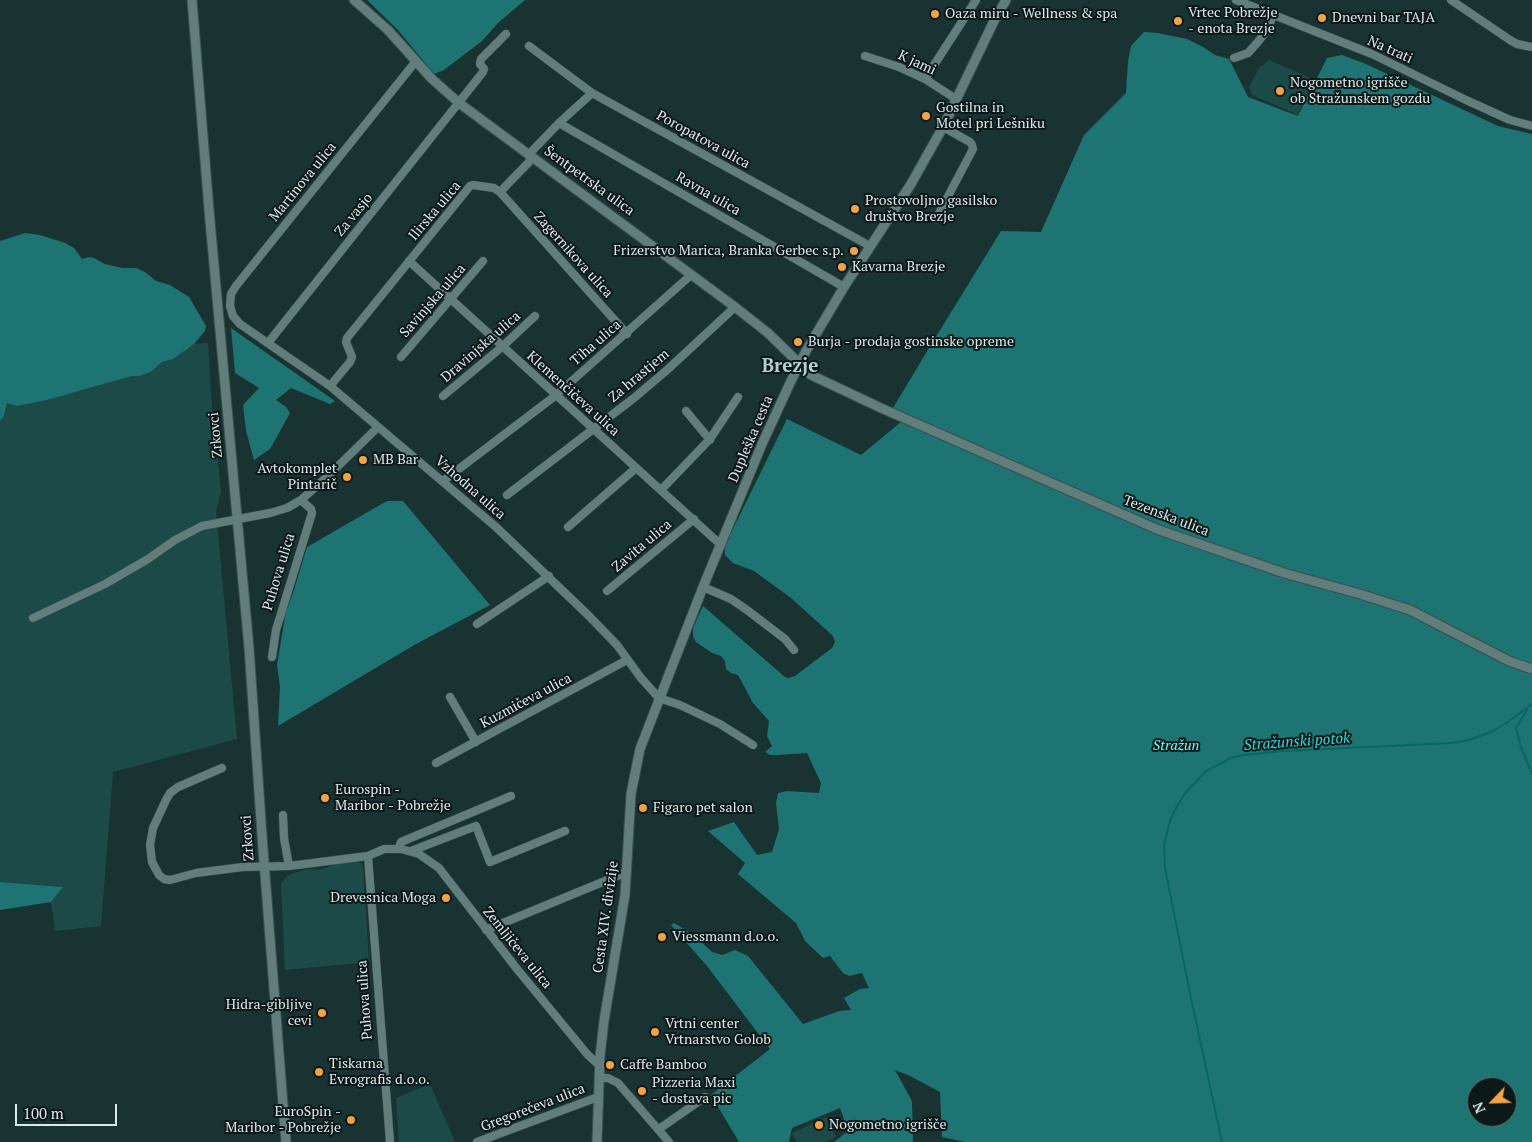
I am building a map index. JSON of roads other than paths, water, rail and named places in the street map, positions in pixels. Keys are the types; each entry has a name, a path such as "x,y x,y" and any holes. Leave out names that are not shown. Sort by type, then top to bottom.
{"street":[{"name":"Zrkovci","path":"192,0 209,216 250,657 264,867"},
{"name":"Šentpetrska ulica","path":"354,0 406,48 432,79 459,103 735,307 768,333 799,365"},
{"path":"925,79 976,0"},
{"name":"Dupleška cesta","path":"659,698 762,444 799,365 844,287 911,184 943,128 1006,0"},
{"name":"Na trati","path":"1236,0 1372,54 1510,120 1532,126"},
{"path":"1451,0 1510,40 1517,44 1532,47"},
{"path":"1234,58 1248,53 1258,43 1268,29 1273,15"},
{"name":"Za vasjo","path":"268,343 483,72 484,70 480,64 481,59 506,34"},
{"name":"Poropatova ulica","path":"529,46 592,93 870,246"},
{"name":"K jami","path":"865,56 899,67 925,79 956,99"},
{"name":"Martinova ulica","path":"240,324 233,316 230,306 231,294 236,286 416,61"},
{"path":"500,192 529,162 532,151 592,93"},
{"name":"Ravna ulica","path":"559,123 844,287"},
{"path":"936,219 972,149 970,142 943,128"},
{"name":"Ilirska ulica","path":"330,386 352,357 346,342 347,338 470,186 478,185 494,188 500,192"},
{"name":"Zagernikova ulica","path":"500,192 627,334"},
{"name":"Klemenčičeva ulica","path":"409,261 555,396 721,545"},
{"name":"Savinjska ulica","path":"401,357 483,261"},
{"name":"Tiha ulica","path":"443,481 555,396 627,334 691,275"},
{"name":"Za hrastjem","path":"507,495 668,370 735,307"},
{"name":"Dravinjska ulica","path":"442,396 503,346 535,316"},
{"name":"Vzhodna ulica","path":"240,324 330,386 496,527 549,576 605,633 659,698"},
{"name":"Tezenska ulica","path":"799,365 811,376 1159,530 1284,573 1370,596 1403,607 1509,661 1532,669"},
{"path":"661,490 710,440 738,397"},
{"path":"686,411 710,440"},
{"path":"33,618 105,584 148,560 175,540 202,526 278,511 301,500 378,427"},
{"path":"568,527 636,468"},
{"name":"Puhova ulica","path":"272,658 276,630 312,513 301,500"},
{"name":"Zavita ulica","path":"607,591 694,519"},
{"path":"477,624 549,576"},
{"path":"703,587 747,610 785,639 794,650"},
{"name":"Kuzmičeva ulica","path":"436,763 627,660"},
{"path":"450,697 476,742"},
{"path":"659,698 680,705 720,724 753,745"},
{"name":"Cesta XIV. divizije","path":"596,1142 604,1021 627,872 634,773 640,749 659,698"},
{"name":"Zemljičeva ulica","path":"222,768 193,780 170,793 157,818 151,836 151,856 154,868 164,879 170,880 196,873 252,866 289,866 368,856 384,849 411,851 429,860 439,868 486,930 587,1054 600,1066"},
{"name":"Zemljičeva ulica","path":"398,849 401,842 511,796"},
{"path":"283,815 284,838 289,866"},
{"name":"Zemljičeva ulica","path":"411,851 476,826 490,862 566,831"},
{"name":"Puhova ulica","path":"368,856 390,1142"},
{"path":"264,867 286,1142"},
{"path":"486,930 627,872"},
{"path":"599,1078 608,1078 618,1083 669,1142"},
{"name":"Gregorečeva ulica","path":"477,1142 598,1096"},
{"path":"659,1129 705,1097"}],"waterway":[{"name":"Stražunski potok","path":"1222,1142 1165,868 1164,845 1170,821 1186,792 1206,771 1231,758 1284,751 1452,743 1469,740 1491,732 1532,704"},
{"path":"1527,710 1516,728 1521,747 1532,774"}],"place":[{"name":"Oaza miru - Wellness & spa","path":"935,14"},
{"name":"Dnevni bar TAJA","path":"1322,18"},
{"name":"Vrtec Pobrežje - enota Brezje","path":"1178,21"},
{"name":"Nogometno igrišče ob Stražunskem gozdu","path":"1280,91"},
{"name":"Gostilna in Motel pri Lešniku","path":"926,116"},
{"name":"Prostovoljno gasilsko društvo Brezje","path":"855,209"},
{"name":"Frizerstvo Marica, Branka Gerbec s.p.","path":"854,251"},
{"name":"Kavarna Brezje","path":"842,267"},
{"name":"Burja - prodaja gostinske opreme","path":"798,342"},
{"name":"MB Bar","path":"363,460"},
{"name":"Avtokomplet Pintarič","path":"347,477"},
{"name":"Eurospin - Maribor - Pobrežje","path":"325,798"},
{"name":"Figaro pet salon","path":"643,808"},
{"name":"Drevesnica Moga","path":"446,898"},
{"name":"Viessmann d.o.o.","path":"662,937"},
{"name":"Hidra-gibljive cevi","path":"322,1013"},
{"name":"Vrtni center Vrtnarstvo Golob","path":"655,1032"},
{"name":"Caffe Bamboo","path":"610,1065"},
{"name":"Tiskarna Evrografis d.o.o.","path":"319,1072"},
{"name":"Pizzeria Maxi - dostava pic","path":"642,1091"},
{"name":"EuroSpin - Maribor - Pobrežje","path":"351,1120"},
{"name":"Nogometno igrišče","path":"819,1125"}],"district":[{"name":"Brezje","path":"790,367"}],"park label":[{"name":"Stražun","path":"1176,746"}]}
